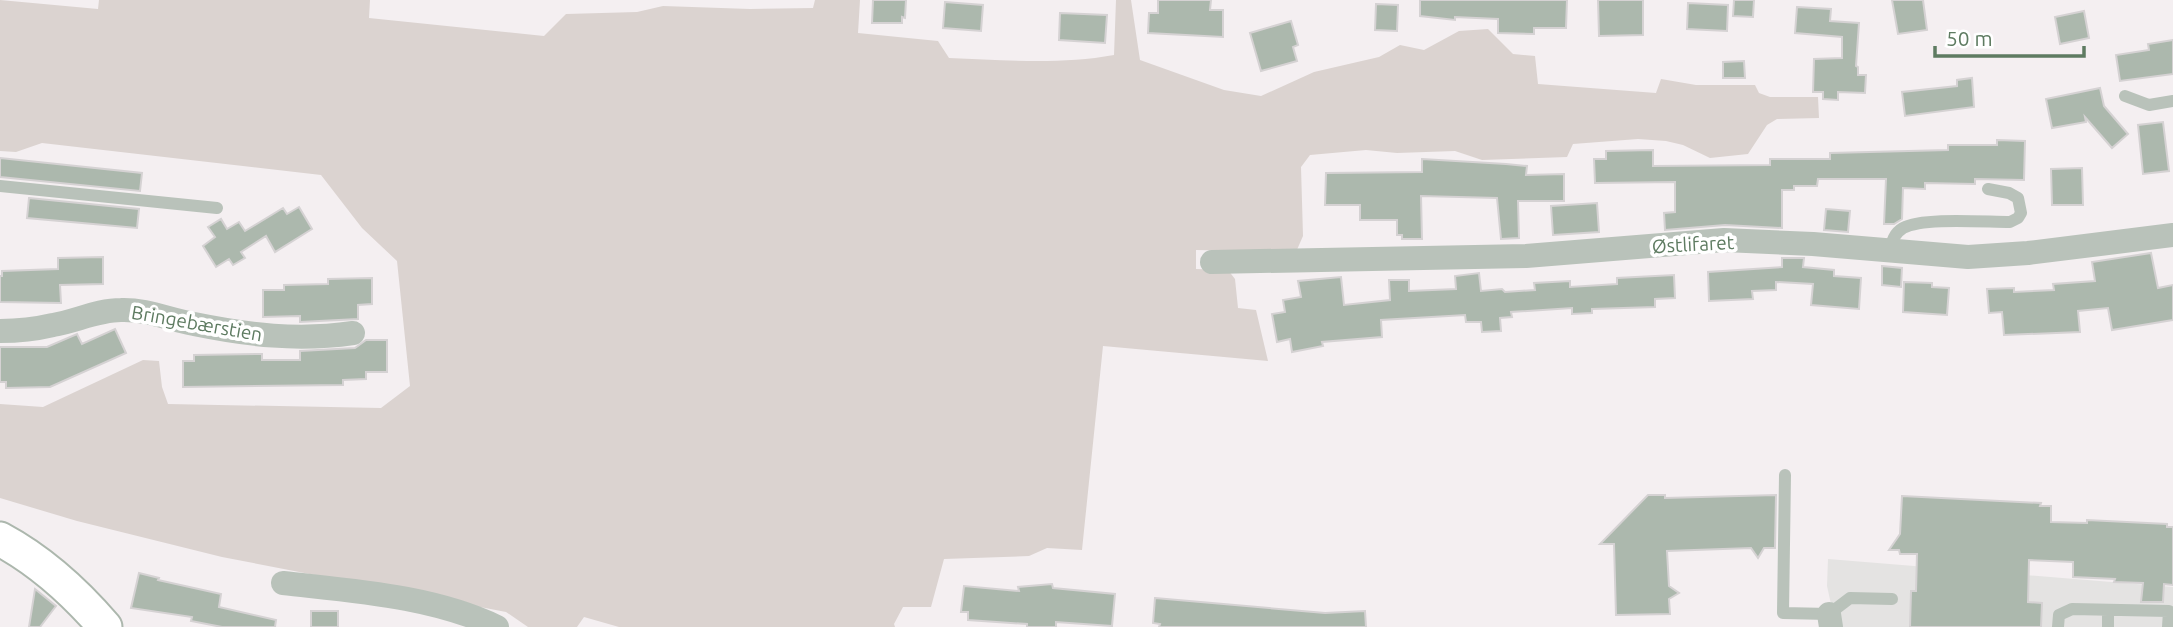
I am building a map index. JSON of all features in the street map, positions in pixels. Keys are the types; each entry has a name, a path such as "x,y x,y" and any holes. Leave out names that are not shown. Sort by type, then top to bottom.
{"street":[{"name":"Østlifaret","path":"1212,262 1526,256 1724,240 1980,257 2173,234"},
{"name":"Bringebærstien","path":"0,331 53,326 121,310 273,337 313,338 353,332"},
{"path":"0,539 35,560 58,579 105,627"},
{"path":"283,583 375,594 476,617 497,627"}],"lane":[{"path":"2125,96 2149,105 2173,101"},
{"path":"0,186 217,208"},
{"path":"1891,252 1893,237 1903,228 1926,223 2010,222 2018,218 2021,213 2018,198 2009,193 1988,189"},
{"path":"1785,475 1783,613 1830,620 1850,598 1892,598"},
{"path":"2058,627 2059,615 2072,609 2169,611 2168,627"},
{"path":"2108,610 2108,627"}],"shaded area":[{"path":"0,0 98,9 99,0 370,0 369,18 544,36 566,14 637,12 663,6 813,8 815,0 860,0 858,33 938,41 949,58 1031,61 1114,55 1116,0 1131,0 1140,60 1224,90 1261,96 1314,72 1379,57 1400,45 1424,50 1459,31 1488,29 1513,54 1535,56 1538,84 1656,93 1661,79 1696,85 1755,85 1759,93 1770,97 1818,97 1819,118 1777,119 1767,125 1748,154 1710,158 1683,145 1638,139 1573,144 1567,157 1482,160 1455,151 1397,153 1366,150 1310,155 1301,167 1303,236 1296,252 1196,250 1196,269 1228,270 1235,279 1238,308 1256,310 1268,361 1103,346 1082,550 1047,548 1029,556 944,559 931,607 903,607 895,627 619,627 584,617 577,627 528,627 506,612 222,557 77,521 0,498 0,404 43,407 143,360 159,361 162,387 168,404 381,408 410,386 397,261 362,228 321,175 42,143 16,152 0,151"},
{"path":"1828,559 2173,587 2173,627 1836,627 1827,586"}],"building":[{"path":"873,0 906,0 902,23 872,23"},
{"path":"1158,0 1211,0 1210,10 1223,10 1223,37 1148,33 1149,13 1158,13"},
{"path":"1420,0 1567,0 1566,28 1534,28 1534,34 1498,33 1498,19 1455,17 1455,20 1420,16"},
{"path":"1598,0 1643,0 1643,35 1599,36"},
{"path":"1734,0 1754,0 1753,17 1733,16"},
{"path":"1892,0 1923,0 1927,30 1898,34"},
{"path":"945,2 983,5 981,31 943,28"},
{"path":"1688,3 1728,5 1727,31 1687,29"},
{"path":"1376,4 1398,5 1397,31 1375,30"},
{"path":"1797,7 1831,9 1830,21 1859,23 1856,66 1858,75 1866,75 1865,93 1838,92 1838,100 1823,99 1823,92 1813,92 1814,59 1842,58 1842,37 1795,33"},
{"path":"2084,11 2089,38 2060,44 2055,17"},
{"path":"1060,13 1107,15 1105,43 1059,40"},
{"path":"1291,21 1298,45 1293,47 1297,61 1261,71 1250,33"},
{"path":"2173,40 2173,74 2120,81 2116,55 2149,50 2148,44"},
{"path":"1744,61 1745,78 1723,78 1723,62"},
{"path":"1972,78 1974,107 1905,116 1902,92 1957,86 1957,80"},
{"path":"2100,88 2104,106 2128,134 2112,148 2085,117 2086,122 2052,128 2046,99"},
{"path":"2163,122 2169,171 2143,174 2138,125"},
{"path":"1997,140 2025,141 2024,180 1975,179 1975,184 1925,183 1925,189 1903,188 1902,219 1894,224 1884,224 1886,179 1818,179 1817,186 1794,186 1794,190 1782,190 1782,228 1725,225 1665,230 1664,213 1675,212 1675,182 1595,183 1594,159 1606,159 1606,151 1653,150 1653,166 1770,165 1770,159 1830,159 1830,153 1948,150 1948,145 1997,145"},
{"path":"0,158 142,173 140,191 0,177"},
{"path":"1422,159 1527,166 1526,175 1564,174 1564,201 1518,201 1519,238 1501,239 1497,198 1421,196 1422,239 1402,239 1402,235 1397,235 1397,220 1360,220 1360,205 1325,205 1326,173 1422,172"},
{"path":"2082,168 2083,205 2052,205 2051,169"},
{"path":"29,198 139,209 137,228 27,218"},
{"path":"1597,203 1599,232 1553,235 1551,206"},
{"path":"299,207 312,229 275,252 266,236 241,252 245,258 233,265 229,259 216,267 203,246 215,237 208,227 221,219 227,229 239,222 245,231 283,208 287,214"},
{"path":"1826,209 1850,211 1848,232 1824,230"},
{"path":"2151,253 2158,288 2173,285 2173,320 2112,330 2108,308 2078,311 2080,332 2004,335 2002,312 1989,313 1987,289 2014,288 2014,292 2054,290 2053,284 2095,281 2092,262"},
{"path":"103,257 103,284 60,285 61,303 0,302 2,271 58,269 58,258"},
{"path":"1782,258 1804,258 1803,267 1834,270 1834,276 1861,278 1859,309 1811,305 1813,284 1776,282 1776,290 1752,291 1753,299 1709,301 1708,272 1782,267"},
{"path":"1882,266 1902,268 1901,287 1882,285"},
{"path":"1479,273 1481,291 1502,289 1505,292 1535,290 1534,283 1570,281 1570,287 1617,284 1617,278 1674,275 1675,298 1655,299 1655,307 1592,309 1592,313 1572,314 1572,308 1511,312 1512,317 1500,318 1501,331 1482,332 1481,322 1466,322 1465,315 1381,320 1382,337 1322,342 1323,346 1292,352 1290,339 1277,342 1272,314 1285,312 1283,300 1301,297 1298,281 1341,277 1344,305 1390,300 1389,280 1409,280 1409,291 1456,289 1455,276"},
{"path":"372,278 372,304 358,305 358,319 300,322 300,316 263,317 263,290 284,290 284,285 328,284 328,279"},
{"path":"1904,282 1932,283 1932,287 1949,288 1947,315 1903,312"},
{"path":"115,329 126,353 50,387 6,388 6,382 0,382 0,347 47,347 77,334 82,344"},
{"path":"366,340 387,340 387,372 366,372 366,379 343,380 343,385 183,387 183,361 194,361 194,355 262,354 262,360 300,360 300,351 355,348"},
{"path":"1648,495 1665,495 1665,498 1776,495 1775,548 1764,548 1758,558 1751,548 1667,551 1669,586 1679,593 1669,599 1670,614 1616,615 1614,544 1600,544"},
{"path":"1902,496 2041,503 2040,506 2051,506 2051,522 2087,523 2087,520 2167,524 2167,527 2173,527 2173,585 2164,584 2163,602 2141,602 2143,583 2073,577 2073,562 2029,560 2028,602 2042,603 2041,627 1910,627 1911,591 1916,591 1917,554 1900,554 1899,550 1889,550 1900,534"},
{"path":"139,573 221,594 219,607 276,620 275,627 222,627 191,621 192,617 131,608"},
{"path":"1052,584 1053,588 1115,594 1112,626 1056,622 1056,627 1027,627 1027,624 968,620 968,612 961,612 964,586 1019,591 1018,587"},
{"path":"35,589 56,606 40,627 29,627"},
{"path":"1155,598 1325,613 1365,611 1366,627 1159,627 1160,624 1153,623"},
{"path":"311,611 338,611 338,627 311,627"}]}
